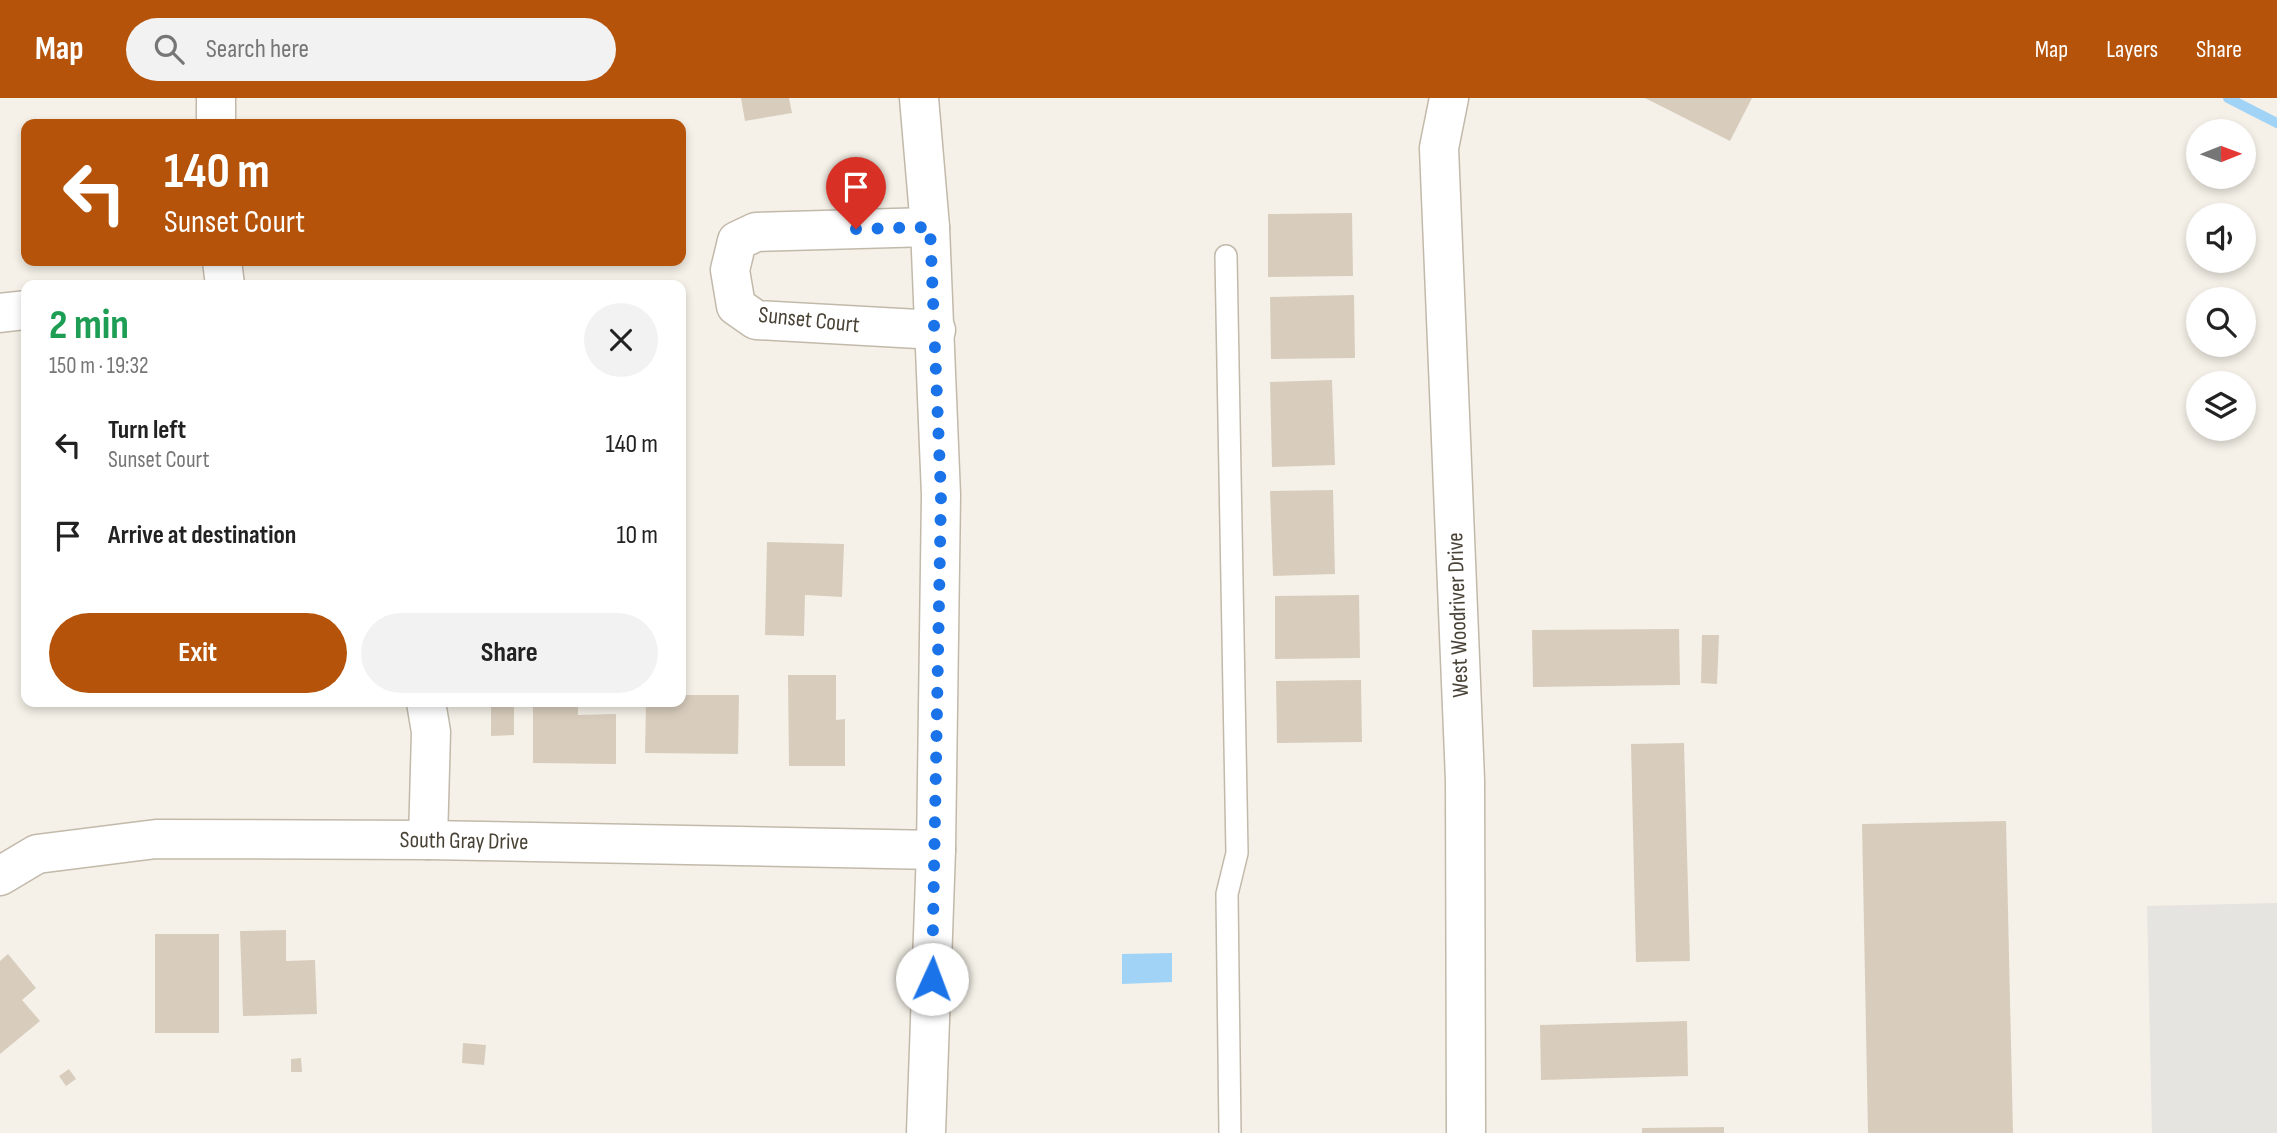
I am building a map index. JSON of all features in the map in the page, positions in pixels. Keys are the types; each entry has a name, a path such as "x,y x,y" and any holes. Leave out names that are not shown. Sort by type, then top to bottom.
{"street":[{"path":"216,98 216,119"},
{"path":"919,98 936,330 941,495 936,850 926,1133"},
{"name":"West Woodriver Drive","path":"1449,98 1438,148 1465,780 1466,1133"},
{"name":"Sunset Court","path":"930,227 756,232 737,242 730,270 736,306 756,320 936,330"},
{"path":"0,313 21,311"},
{"path":"427,707 431,732 428,841"},
{"name":"South Gray Drive","path":"0,876 37,855 156,839 936,850"}],"lane":[{"path":"1226,256 1237,853 1227,894 1230,1133"}],"shaded area":[{"path":"2277,903 2277,1133 2152,1133 2147,906"}],"water":[{"path":"1172,953 1172,982 1122,984 1122,954"}],"building":[{"path":"741,98 789,98 792,113 745,121"},
{"path":"1645,98 1752,98 1730,141"},
{"path":"1352,213 1353,276 1268,277 1268,214"},
{"path":"1354,295 1355,358 1271,359 1270,297"},
{"path":"1332,380 1335,465 1272,467 1270,382"},
{"path":"1333,490 1335,574 1273,576 1270,491"},
{"path":"767,542 844,544 842,597 805,595 804,636 765,635"},
{"path":"1359,595 1360,658 1275,659 1275,596"},
{"path":"1679,629 1680,685 1533,687 1532,630"},
{"path":"1702,635 1719,635 1717,684 1701,683"},
{"path":"788,675 836,675 836,720 845,719 845,766 789,766"},
{"path":"1361,680 1362,742 1277,743 1276,681"},
{"path":"686,695 739,695 738,754 645,753 646,707 686,707"},
{"path":"491,707 514,707 514,735 491,736"},
{"path":"533,707 578,707 578,715 616,714 616,764 533,763"},
{"path":"1684,743 1690,961 1636,962 1631,744"},
{"path":"2006,821 2013,1133 1868,1133 1862,824"},
{"path":"286,930 286,961 315,960 317,1014 243,1016 240,931"},
{"path":"155,934 219,934 219,1033 155,1033"},
{"path":"8,954 36,988 22,1000 40,1021 0,1054 0,961"},
{"path":"1687,1021 1688,1076 1541,1080 1540,1025"},
{"path":"463,1043 486,1045 484,1065 462,1063"},
{"path":"301,1058 302,1072 291,1072 291,1059"},
{"path":"69,1069 76,1079 66,1086 59,1076"},
{"path":"1724,1127 1724,1133 1642,1133 1642,1128"}],"waterway":[{"path":"2228,98 2277,123"}],"route":[{"path":"856,229 930,227 941,495 932,979"}]}
